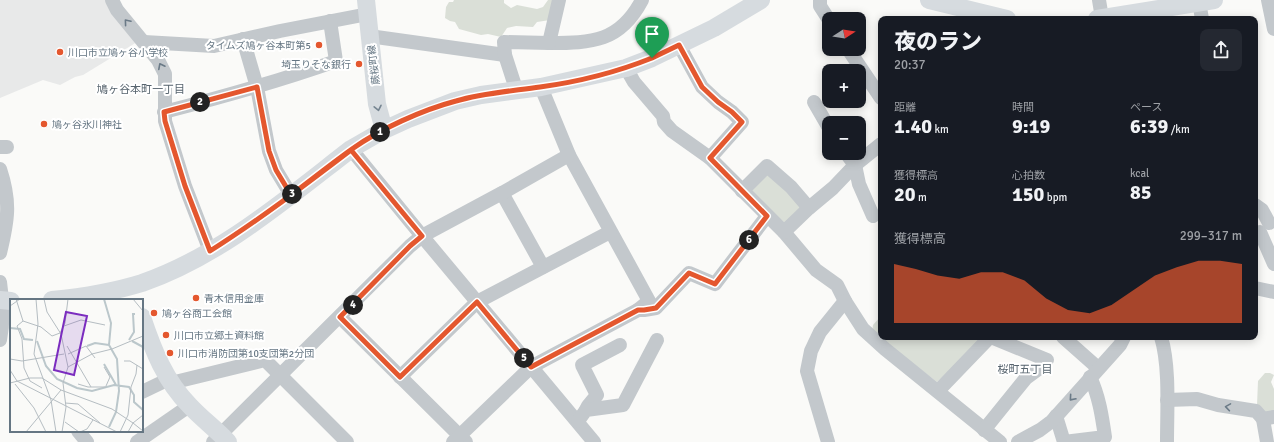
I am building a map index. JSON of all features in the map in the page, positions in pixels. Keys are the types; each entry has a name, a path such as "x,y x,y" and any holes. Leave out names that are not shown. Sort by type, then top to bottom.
{"main road":[{"path":"58,299 102,292 134,293 171,271 210,251 244,230 351,150 384,130 419,114 455,101 481,95 516,89 541,87 626,68 714,28 761,0"},
{"path":"929,0 968,14 984,16"},
{"name":"蕨桜町線","path":"367,7 377,104 384,130"},
{"path":"1126,16 1205,7"},
{"path":"143,320 158,361 170,381 189,406 221,439"}],"street":[{"path":"112,0 117,10 158,60 165,74 165,121 185,186 210,251"},
{"path":"549,43 559,0"},
{"path":"516,89 505,55 504,42 580,43 607,37 637,10 642,0"},
{"path":"820,0 820,6 824,12"},
{"path":"1099,0 1100,16"},
{"path":"1268,0 1274,29"},
{"path":"144,42 214,46 330,21 367,7"},
{"path":"164,112 257,87 336,61 330,21"},
{"path":"369,36 505,55"},
{"path":"243,39 257,87 269,151 276,170 291,195"},
{"path":"679,45 702,87 742,122 710,158"},
{"path":"853,56 878,94"},
{"path":"626,68 634,82 663,116 664,122 672,131 710,158 784,232 816,270 837,285 845,301 863,329 885,349 997,441"},
{"path":"340,317 460,440 531,367 638,310 649,301 569,155 541,87"},
{"path":"814,102 822,116"},
{"path":"784,232 833,188 855,165 878,146"},
{"path":"351,150 594,442"},
{"path":"221,439 281,375 410,246 422,236 502,194 569,155"},
{"path":"851,160 855,165 859,184 873,216"},
{"path":"742,191 767,166 791,187 809,208"},
{"path":"0,168 8,205 7,226 0,253"},
{"path":"502,194 543,267"},
{"path":"1258,207 1262,210 1264,230 1274,264"},
{"path":"638,310 656,308 689,273 715,284 767,216"},
{"path":"400,377 477,302 610,232"},
{"path":"0,282 5,301 3,327 0,340"},
{"path":"1258,289 1274,292"},
{"path":"828,442 807,371 811,351 820,332 845,301"},
{"path":"586,410 623,405 657,340"},
{"path":"938,391 988,340"},
{"path":"984,430 1026,378 1041,367 1047,360 998,340"},
{"path":"1056,416 1064,442 1105,436 1102,414 1094,385 1094,373 1066,340"},
{"path":"1020,442 1040,430 1056,416 1120,345 1121,340"},
{"path":"1161,340 1164,355 1167,400 1167,442"},
{"path":"578,421 597,395 582,365 620,345"},
{"path":"143,392 170,381 265,360 347,442"},
{"path":"1167,400 1197,398 1218,405 1256,411 1268,418 1267,442"},
{"path":"137,442 189,406"},
{"path":"79,432 87,442"}],"shaded area":[{"name":"川口市立鳩ヶ谷小学校","path":"0,0 108,0 137,42 83,75 75,77 60,85 43,80 0,98"},
{"path":"454,0 504,0 504,3 511,8 517,5 537,9 543,7 548,0 555,0 550,20 537,22 533,27 516,26 507,28 501,37 488,34 481,35 459,29 455,22 445,18 446,7 449,2 453,2"},
{"path":"765,171 803,207 788,226 751,193 751,187"},
{"path":"878,319 878,337 872,332 873,325"},
{"path":"882,340 982,340 937,382"},
{"path":"1265,373 1274,375 1271,382 1274,389 1274,413 1268,414 1257,405 1258,381"}],"place":[{"name":"タイムズ鳩ヶ谷本町第5","path":"319,45"},
{"name":"川口市立鳩ヶ谷小学校","path":"60,52"},
{"name":"埼玉りそな銀行","path":"359,64"},
{"name":"鳩ヶ谷氷川神社","path":"44,124"},
{"name":"青木信用金庫","path":"196,298"},
{"name":"鳩ヶ谷商工会館","path":"154,313"},
{"name":"川口市立郷土資料館","path":"166,335"},
{"name":"川口市消防団第10支団第2分団","path":"170,353"}],"district":[{"name":"鳩ヶ谷本町一丁目","path":"141,89"},
{"name":"桜町五丁目","path":"1025,369"}],"route":[{"path":"652,58 626,68 590,77 541,87 516,89 481,95 455,101 431,110 384,130 366,140 351,150 291,195 276,170 269,151 257,87 164,112 165,121 185,186 210,251 244,230 291,195 321,172 351,150 422,236 410,246 340,317 400,377 477,302 531,367 638,310 656,308 689,273 715,284 767,216 710,158 742,122 702,87 679,45 652,58"}]}
